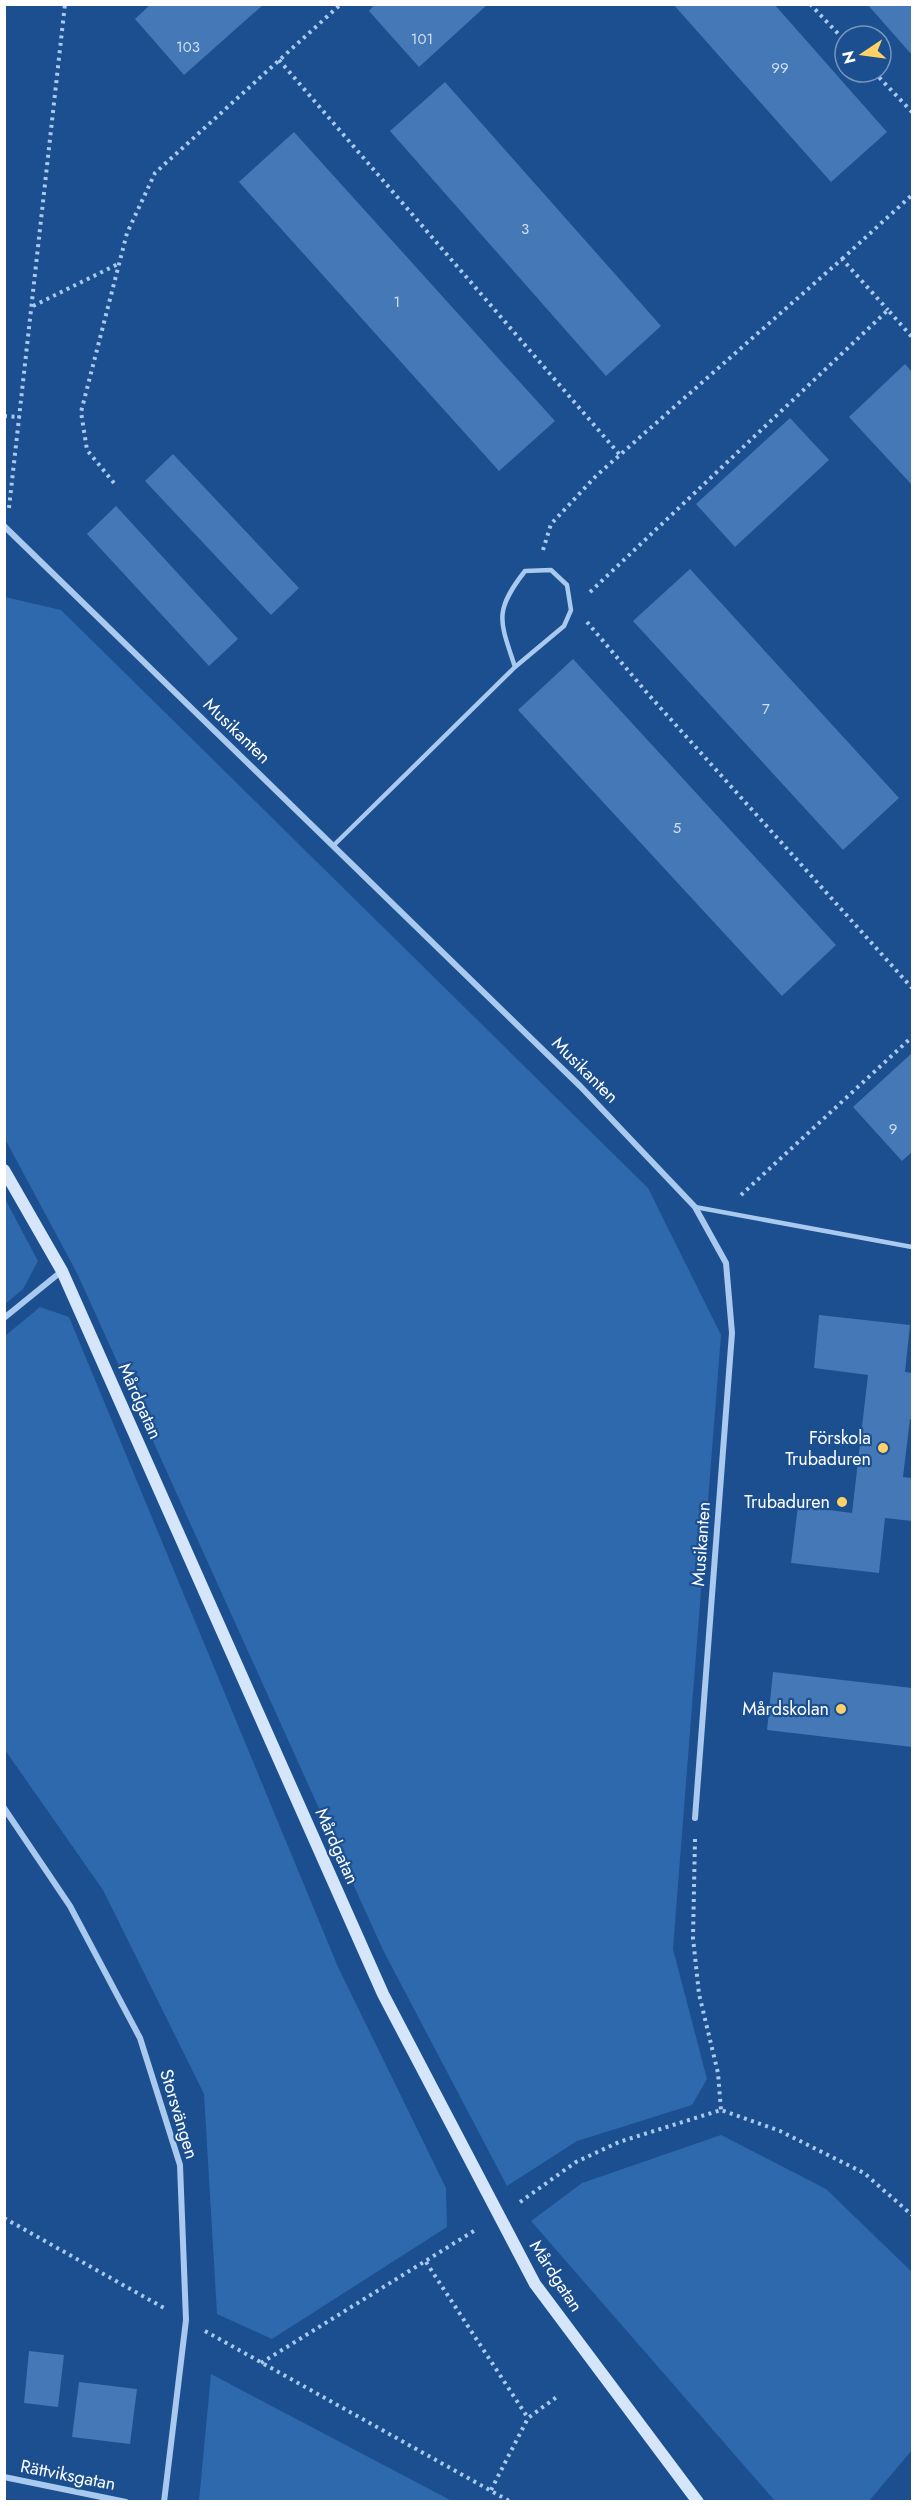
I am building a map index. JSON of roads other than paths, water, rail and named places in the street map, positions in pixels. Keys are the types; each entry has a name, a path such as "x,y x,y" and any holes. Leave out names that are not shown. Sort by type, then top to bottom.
{"street":[{"name":"Musikanten","path":"6,527 580,1086 695,1207 726,1263 732,1333 695,1818"},
{"name":"Mårdgatan","path":"4,1170 62,1271 383,1994 536,2284 698,2502"},
{"path":"4,1318 62,1271"},
{"name":"Storsvängen","path":"4,1808 70,1906 140,2038 180,2165 186,2320 164,2502"},
{"name":"Rättviksgatan","path":"4,2477 126,2502"}],"lane":[{"path":"334,846 515,667 564,626 571,610 567,585 551,570 525,571 508,593 501,623 515,667"},
{"path":"695,1207 912,1247"}],"place":[{"name":"Förskola Trubaduren","path":"883,1448"},
{"name":"Trubaduren","path":"842,1502"},
{"name":"Mårdskolan","path":"841,1709"}]}
